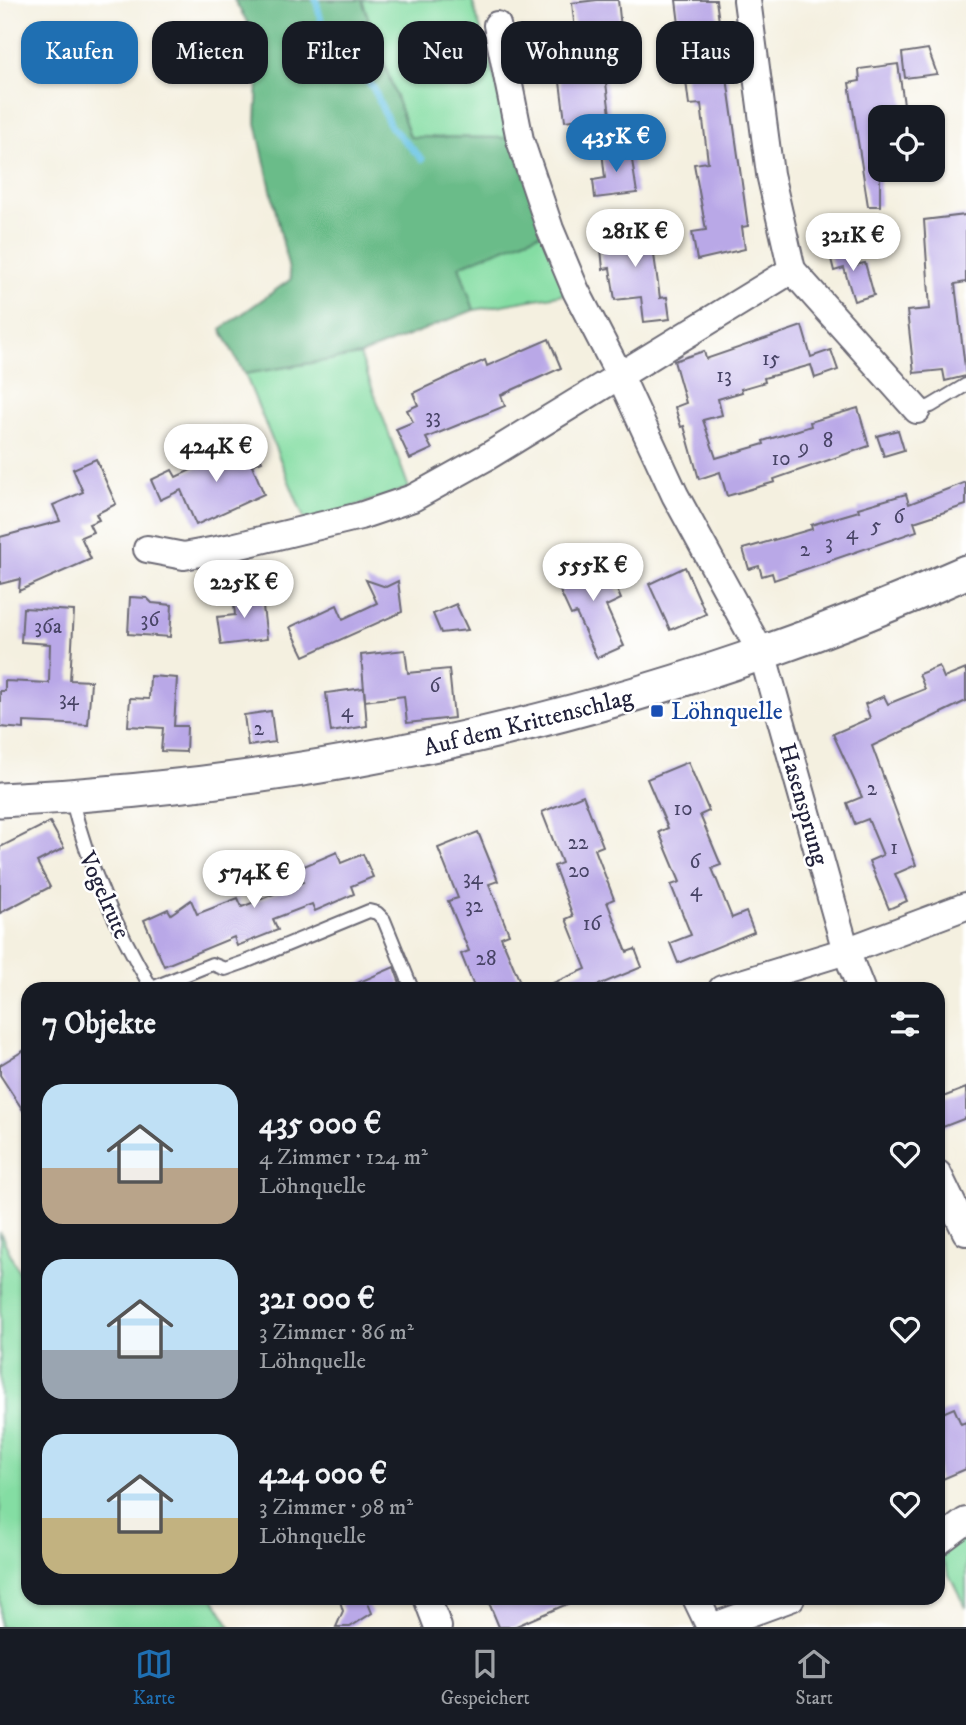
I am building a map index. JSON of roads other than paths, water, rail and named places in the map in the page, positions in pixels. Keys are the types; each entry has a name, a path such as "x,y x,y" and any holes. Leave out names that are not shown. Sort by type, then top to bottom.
{"street":[{"path":"747,0 770,174 792,270 917,410"},
{"path":"498,25 520,140 550,229 576,291 620,376 675,495 763,656"},
{"path":"147,549 184,556 232,547 360,516 413,498 485,458 792,270"},
{"name":"Auf dem Krittenschlag","path":"0,800 71,797 287,772 410,751 522,726 763,656 834,629 966,572"},
{"name":"Hasensprung","path":"763,656 846,951 858,982"},
{"path":"745,982 846,951 966,906"},
{"path":"945,1197 966,1232"},
{"path":"945,1537 966,1521"},
{"path":"430,1605 438,1627"},
{"path":"700,1605 711,1627 772,1605"}],"lane":[{"path":"917,410 931,406 966,385"},
{"name":"Vogelrute","path":"71,797 80,836 98,886 121,936 148,982"},
{"path":"167,982 212,964 225,969 245,962 369,911 377,913 384,920 409,982"}],"waterway":[{"path":"316,0 326,41 373,87 390,126 422,159"}],"place":[{"name":"Löhnquelle","path":"657,711"}]}
